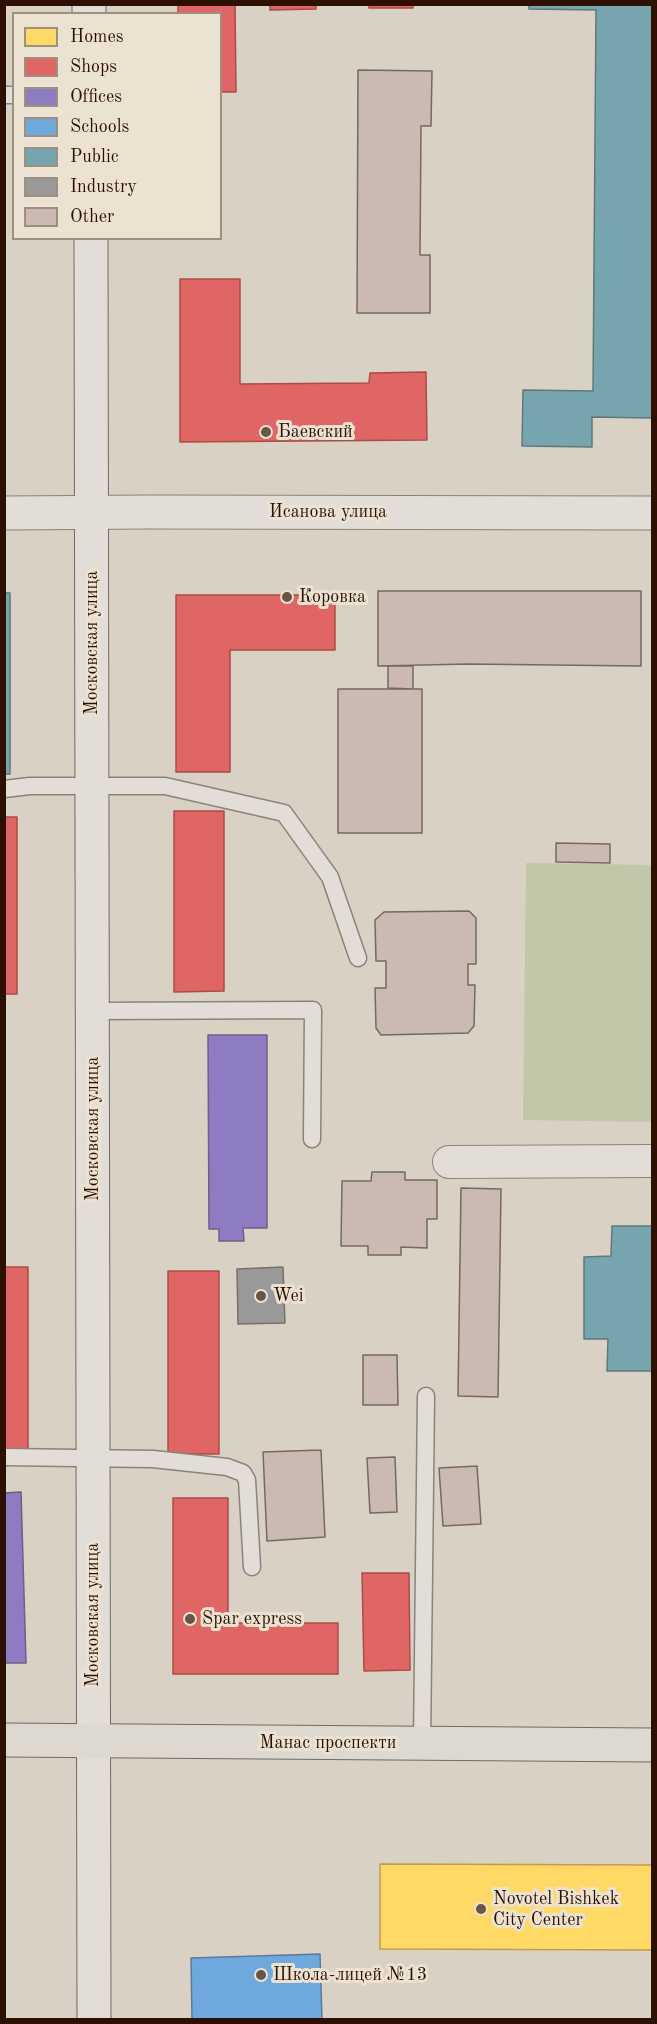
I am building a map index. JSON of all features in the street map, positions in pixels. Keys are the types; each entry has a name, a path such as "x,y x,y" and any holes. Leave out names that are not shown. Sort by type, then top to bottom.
{"main road":[{"name":"Московская улица","path":"92,240 94,2019"},
{"name":"Исанова улица","path":"12,512 652,513"},
{"name":"Манас проспекти","path":"4,1740 652,1745"}],"street":[{"path":"450,1162 652,1161"}],"lane":[{"path":"4,789 30,786 165,786 284,813 330,877 358,958"},
{"path":"93,1011 313,1010 312,1138"},
{"path":"422,1744 426,1396"},
{"path":"4,1457 153,1459 227,1467 243,1473 247,1480 252,1567"}],"green space":[{"path":"526,863 652,865 652,1122 523,1120"}],"building: Homes":[{"path":"380,1864 652,1865 652,1950 380,1949"}],"building: Shops":[{"path":"178,4 235,4 236,92 222,92 222,12 178,12"},
{"path":"270,4 316,4 316,9 270,10"},
{"path":"369,4 413,4 413,8 369,8"},
{"path":"180,279 240,279 240,384 369,383 370,373 426,372 427,440 180,442"},
{"path":"176,595 335,595 335,650 230,650 230,772 176,772"},
{"path":"174,811 224,811 224,991 174,992"},
{"path":"4,817 17,817 17,994 4,994"},
{"path":"4,1267 28,1267 28,1451 4,1451"},
{"path":"168,1271 219,1271 219,1454 168,1454"},
{"path":"173,1498 228,1498 228,1623 338,1623 338,1674 173,1674"},
{"path":"362,1573 409,1573 410,1670 364,1671"}],"building: Offices":[{"path":"208,1035 267,1035 267,1228 243,1228 244,1241 219,1241 219,1229 209,1229"},
{"path":"21,1492 26,1663 4,1663 4,1493"}],"building: Schools":[{"path":"320,1954 322,2020 192,2020 191,1958"}],"building: Public":[{"path":"529,4 652,4 652,418 592,417 592,447 522,446 523,390 593,391 596,10 529,9"},
{"path":"4,593 10,593 10,774 4,774"},
{"path":"612,1226 652,1226 652,1371 607,1371 608,1339 584,1339 584,1257 611,1256"}],"building: Industry":[{"name":"Wei","path":"283,1267 285,1323 238,1324 237,1269"}],"building: Other":[{"path":"358,70 432,71 431,126 421,126 420,255 430,255 430,313 357,313"},
{"path":"378,591 641,591 641,666 468,664 378,666"},
{"path":"388,666 413,666 413,689 388,688"},
{"path":"338,689 422,689 422,833 338,833"},
{"path":"556,843 610,844 610,863 556,862"},
{"path":"469,911 476,918 476,964 468,964 468,985 475,985 474,1026 468,1033 381,1035 376,1028 375,988 386,988 386,961 376,961 375,920 384,912"},
{"path":"372,1172 405,1172 405,1180 437,1180 437,1219 427,1219 427,1248 401,1247 401,1255 368,1255 368,1246 341,1246 342,1181 371,1181"},
{"path":"461,1188 501,1189 498,1397 458,1396"},
{"path":"363,1355 397,1355 398,1405 363,1405"},
{"path":"321,1450 325,1537 267,1541 263,1452"},
{"path":"395,1457 397,1512 370,1513 367,1458"},
{"path":"477,1466 481,1524 443,1526 439,1468"}],"place":[{"name":"Баевский","path":"266,432"},
{"name":"Коровка","path":"287,597"},
{"name":"Wei","path":"261,1296"},
{"name":"Spar express","path":"190,1619"},
{"name":"Novotel Bishkek City Center","path":"481,1909"},
{"name":"Школа-лицей №13","path":"261,1975"}]}
